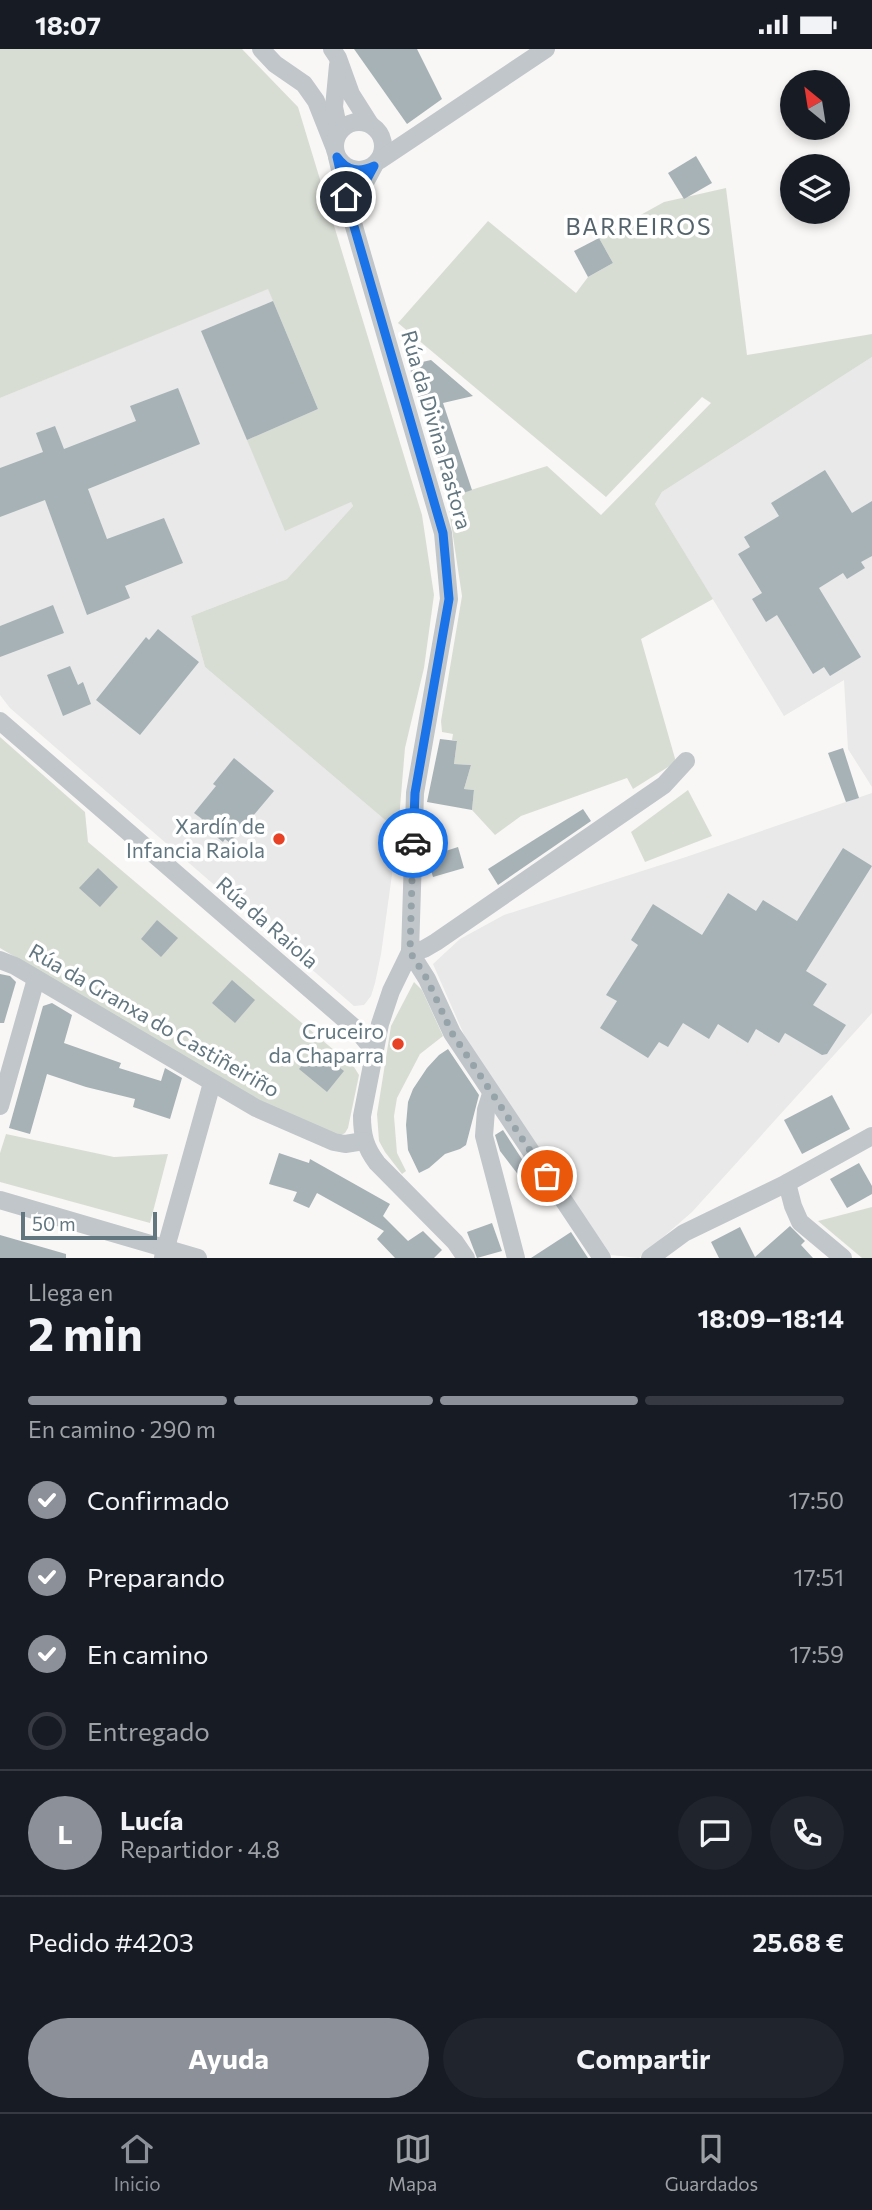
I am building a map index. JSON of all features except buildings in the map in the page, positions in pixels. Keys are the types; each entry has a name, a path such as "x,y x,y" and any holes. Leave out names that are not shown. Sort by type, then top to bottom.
{"street":[{"path":"261,49 275,64 304,84 320,108 337,146 342,165 359,171 377,163 414,139 546,49"},
{"path":"304,84 329,79 336,59"},
{"path":"336,59 351,94 384,145 355,201 351,216"},
{"path":"336,59 334,107 337,146"},
{"path":"337,146 346,125 354,122 414,139"},
{"name":"Rúa da Divina Pastora","path":"337,146 351,216 443,533 449,599 415,793 410,952 391,991 380,1024 362,1116 364,1141"},
{"name":"Rúa da Raiola","path":"0,721 357,1030 375,1052"},
{"path":"602,1258 452,1033 427,979 410,952 424,949 436,942 653,793 686,761"},
{"name":"Rúa da Granxa do Castiñeiriño","path":"0,960 134,1035 256,1108 334,1142 345,1144 364,1141"},
{"path":"0,1106 36,979"},
{"path":"165,1254 212,1083"},
{"path":"491,1094 486,1110 484,1136 516,1258"},
{"path":"651,1257 684,1233 787,1183 872,1136"},
{"path":"364,1141 377,1163 455,1242 466,1258"},
{"path":"787,1183 800,1222 843,1258"},
{"path":"0,1201 165,1254 198,1258"}],"shaded area":[{"path":"0,49 242,49 298,107 422,515 434,595 424,668 405,748 398,831 205,667 191,616 287,579 353,506 351,502 285,531 247,440 318,409 268,289 0,398"},
{"path":"726,188 747,355 872,334 872,357 662,492 655,504 713,599 641,639 676,762 633,789 627,778 521,816 495,835 472,810 474,790 464,789 471,765 454,764 457,741 452,740 453,734 442,732 441,721 462,596 446,490 456,488 458,494 547,466 601,515 711,403 702,397 606,497 398,323 488,221 576,293 588,277 613,263 599,238 664,202"},
{"path":"268,288 318,409 313,412 353,506 287,579 191,616 205,667 398,831 381,954 371,996 364,1005 354,1006 10,708 0,695 0,398"},
{"path":"872,357 872,787 848,749 844,680 784,716 655,504 662,492"},
{"path":"0,737 85,812 88,842 354,1067 359,1075 345,1133 339,1136 258,1102 0,948"},
{"path":"688,790 712,836 645,862 631,832"},
{"path":"872,793 872,1013 692,1212 639,1258 611,1255 473,1055 433,964 460,939 504,915 686,857"},
{"path":"414,982 422,990 443,1036 420,1054 397,1098 394,1116 397,1153 406,1171 402,1174 379,1141 377,1114 391,1026"},
{"path":"6,1134 114,1157 168,1154 150,1223 0,1182 0,1153"},
{"path":"872,1207 872,1258 862,1258 818,1221"}],"way so far":[{"path":"413,843 410,952 427,979 452,1033 547,1176"}],"place":[{"name":"Xardín de Infancia Raiola","path":"279,839"},
{"name":"Cruceiro da Chaparra","path":"398,1044"}],"district":[{"name":"BARREIROS","path":"639,227"}],"route":[{"path":"346,197 337,157 342,165 350,169 359,171 374,166 355,201 351,216 443,533 449,599 415,793 413,843"}]}
